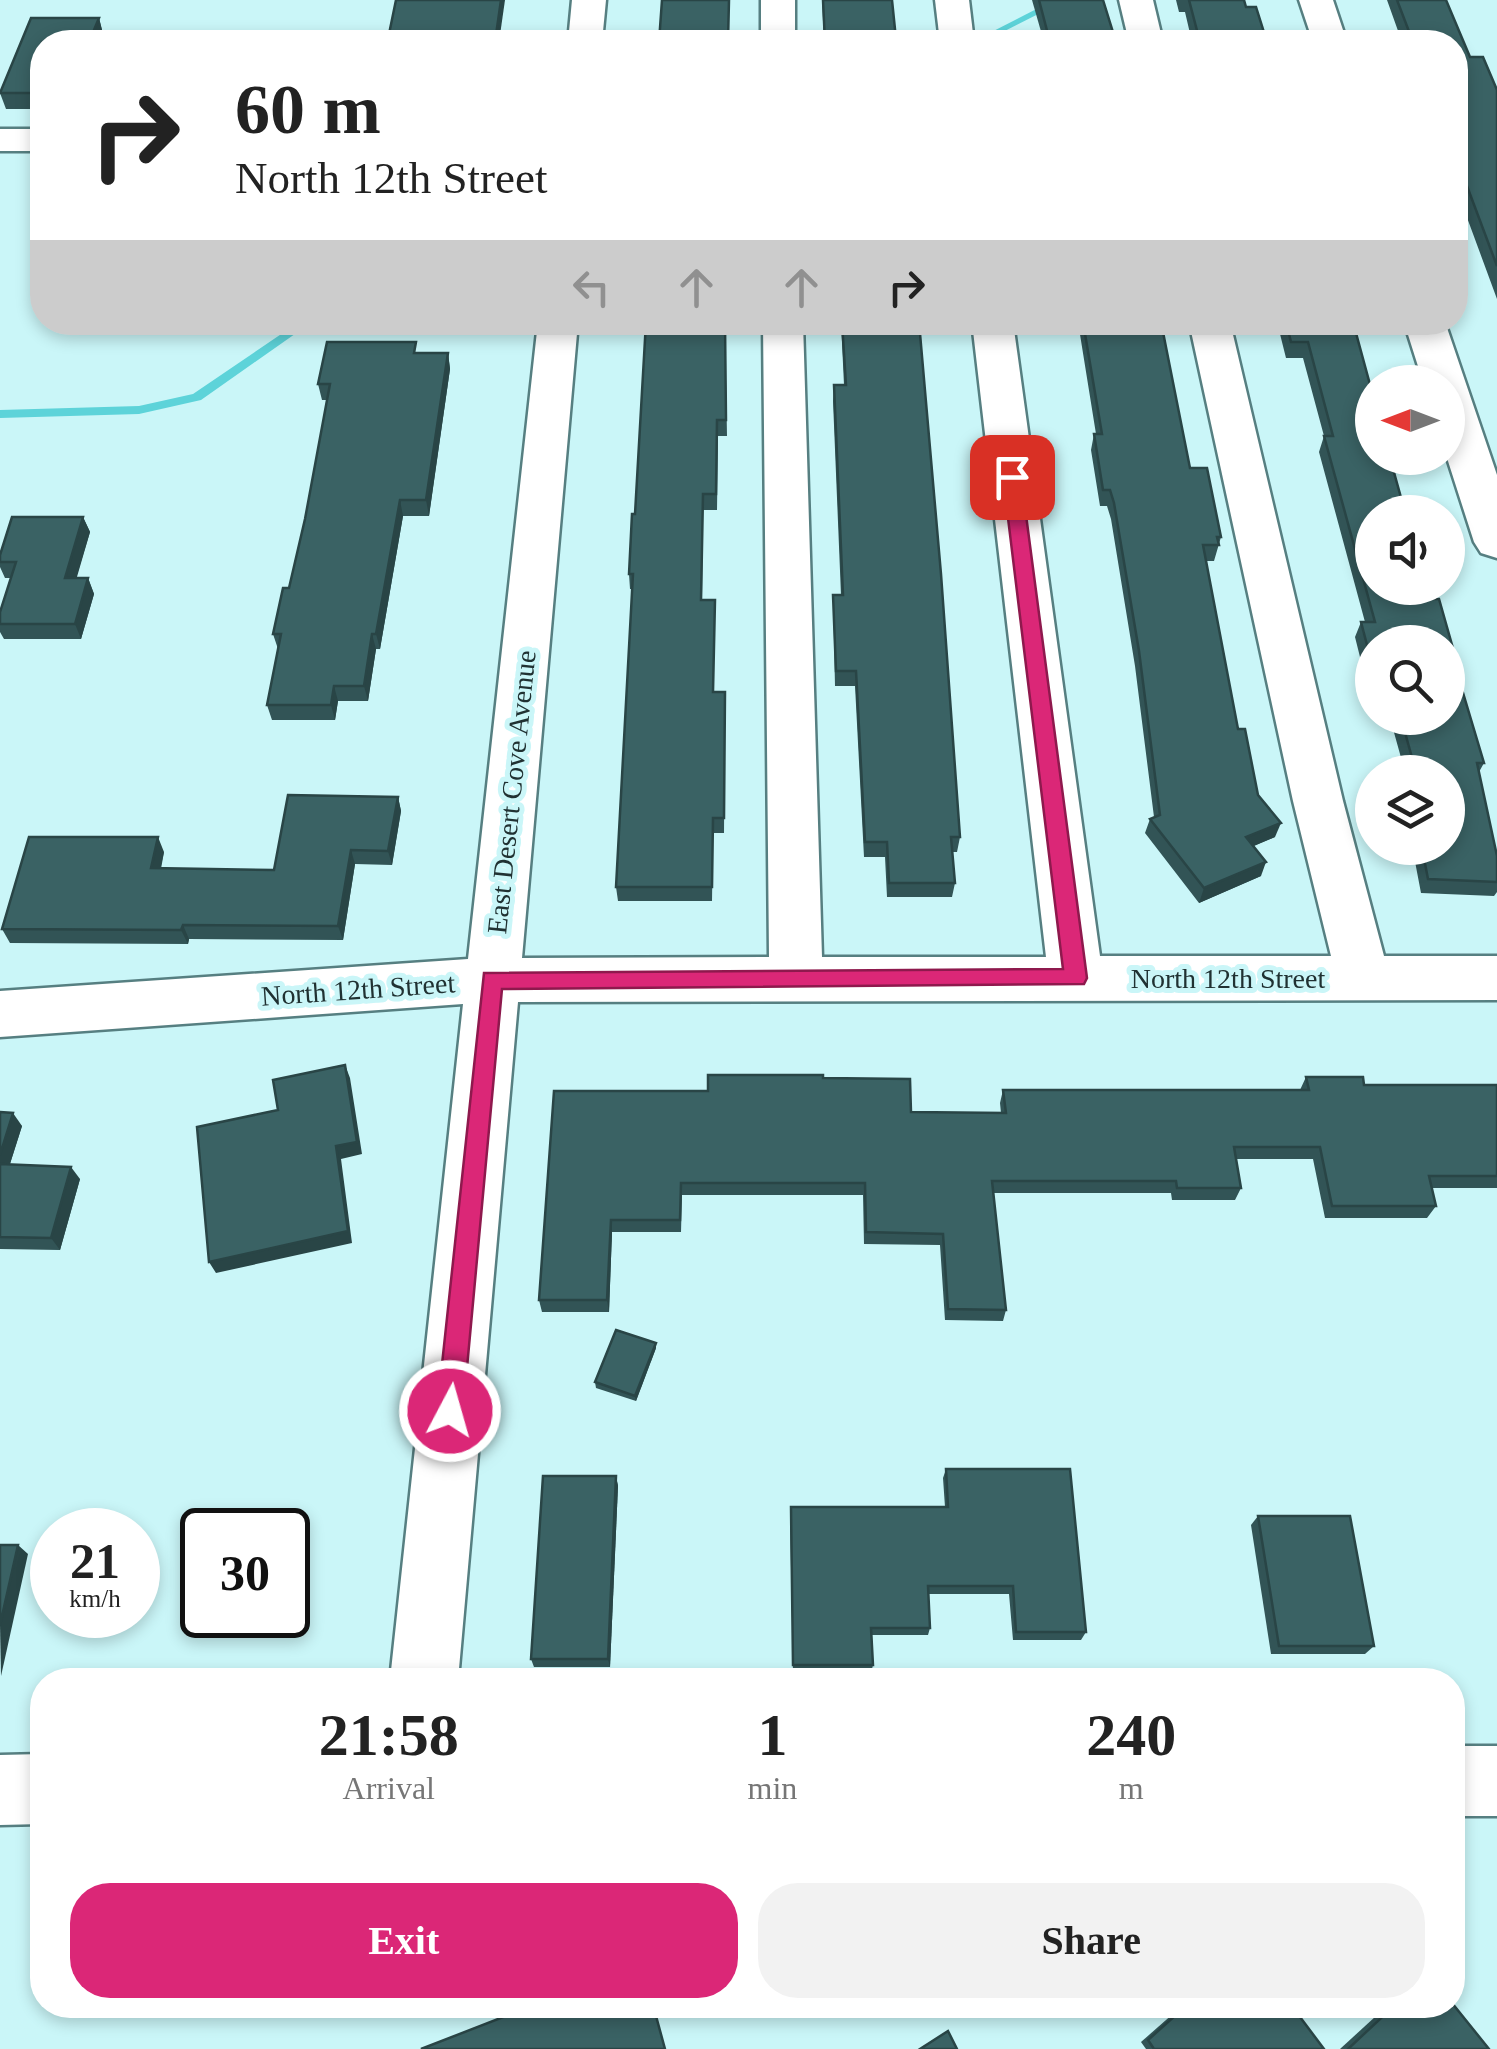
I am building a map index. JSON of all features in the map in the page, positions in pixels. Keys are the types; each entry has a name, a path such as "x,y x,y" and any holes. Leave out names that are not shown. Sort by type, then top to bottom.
{"street":[{"path":"585,30 589,0"},
{"path":"778,0 778,30"},
{"path":"952,0 956,30"},
{"path":"1136,0 1143,30"},
{"path":"1316,0 1326,30"},
{"path":"0,140 30,140"},
{"name":"East Desert Cove Avenue","path":"425,1668 557,335"},
{"path":"783,335 796,979"},
{"path":"994,335 1076,978"},
{"path":"1212,335 1318,801 1363,978"},
{"path":"1428,335 1438,365"},
{"path":"1465,445 1497,542"},
{"name":"North 12th Street","path":"0,1014 492,980 1497,978"},
{"path":"1465,1781 1497,1781"},
{"path":"0,1790 30,1789"}],"building":[{"path":"396,0 501,0 497,30 390,30"},
{"path":"662,0 729,0 728,30 660,30"},
{"path":"823,0 892,0 895,30 824,30"},
{"path":"1039,0 1103,0 1112,30 1047,30"},
{"path":"1189,0 1244,0 1246,7 1256,7 1263,30 1197,30"},
{"path":"1397,0 1446,0 1459,30 1408,30"},
{"path":"31,18 99,18 94,30 30,30 30,93 0,93"},
{"path":"1468,52 1470,57 1483,57 1497,90 1497,266 1468,189"},
{"path":"645,335 725,335 726,420 717,420 716,494 703,494 701,600 715,600 713,692 725,692 724,818 713,818 712,887 616,887"},
{"path":"843,335 920,335 960,837 951,837 955,883 889,883 887,842 865,842 856,671 836,671 833,595 843,595 834,385 846,385"},
{"path":"1085,335 1164,335 1190,468 1207,468 1221,537 1217,537 1219,545 1203,545 1238,729 1245,729 1258,795 1281,823 1246,837 1266,862 1204,888 1150,819 1160,815 1139,651 1114,503 1110,490 1103,490 1094,434 1102,434"},
{"path":"1289,335 1357,335 1365,365 1355,365 1355,475 1395,475 1400,495 1355,495 1355,549 1324,436 1333,436 1308,342 1291,342"},
{"path":"327,342 416,342 414,353 448,353 426,500 400,500 364,686 334,686 331,705 267,705 281,634 273,634 283,588 289,588 305,519 330,384 318,384"},
{"path":"12,517 83,517 65,578 88,578 75,624 0,624 16,562 0,562"},
{"path":"1370,605 1441,605 1446,625 1361,622 1375,622"},
{"path":"1465,699 1484,763 1477,763 1497,856 1497,882 1428,879 1425,865 1465,865 1465,755 1411,755 1406,735 1465,735"},
{"path":"288,795 398,797 388,851 351,850 338,926 2,929 29,837 158,837 151,868 274,870"},
{"path":"345,1065 357,1142 336,1146 348,1231 209,1262 197,1127 278,1110 273,1080"},
{"path":"708,1075 910,1079 911,1112 1006,1113 1003,1090 1309,1090 1306,1077 1363,1077 1364,1085 1497,1085 1497,1176 1429,1176 1436,1206 1332,1206 1320,1147 1234,1147 1241,1188 1177,1188 1176,1181 992,1181 1006,1310 948,1309 943,1234 866,1232 865,1183 681,1183 680,1220 611,1220 607,1300 539,1300 554,1091 708,1091"},
{"path":"0,1112 13,1113 0,1155"},
{"path":"0,1164 71,1167 51,1238 0,1237"},
{"path":"616,1330 656,1343 635,1396 595,1382"},
{"path":"946,1469 1070,1469 1086,1632 1016,1632 1013,1586 928,1586 930,1628 871,1628 873,1665 793,1665 791,1507 948,1507"},
{"path":"543,1476 616,1476 608,1659 531,1659"},
{"path":"1258,1516 1350,1516 1374,1646 1279,1646"},
{"path":"0,1545 18,1545 0,1625"},
{"path":"501,2018 657,2018 665,2049 421,2049"},
{"path":"1173,2018 1301,2018 1324,2049 1154,2049 1148,2040"},
{"path":"1381,2018 1464,2018 1489,2049 1348,2049"},
{"path":"948,2031 957,2049 920,2049"}],"waterway":[{"path":"1001,30 1061,0"},
{"path":"0,414 139,410 197,397 288,335"}],"route":[{"path":"450,1411 492,980 1076,978 1012,477"}]}
